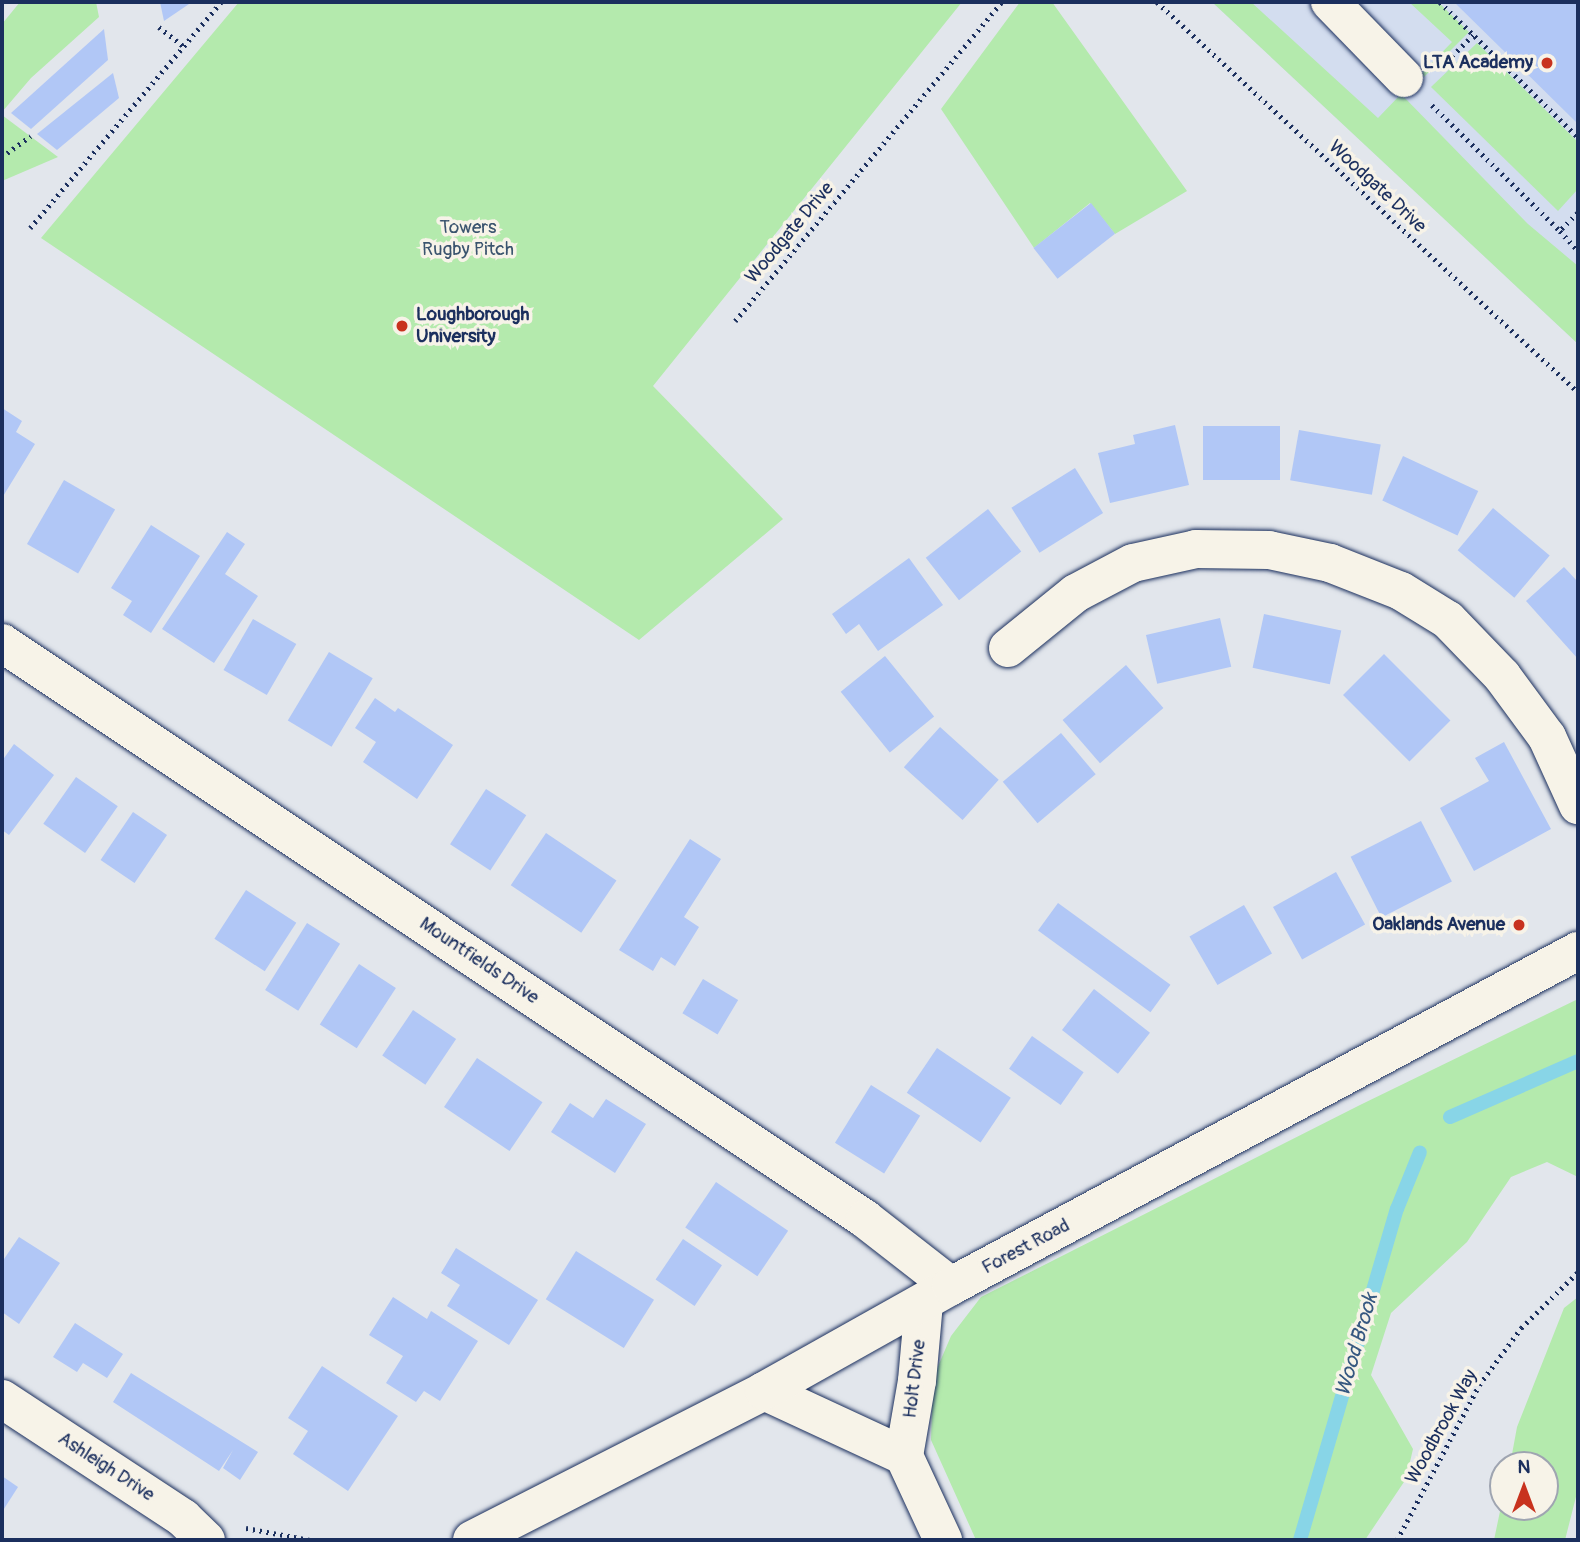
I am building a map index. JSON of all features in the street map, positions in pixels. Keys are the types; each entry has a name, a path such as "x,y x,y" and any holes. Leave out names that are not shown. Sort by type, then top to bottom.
{"street":[{"path":"1329,2 1404,78"},
{"path":"1008,648 1076,593 1133,563 1196,549 1269,550 1330,563 1401,591 1448,620 1502,676 1547,737 1578,805"},
{"name":"Mountfields Drive","path":"2,643 865,1219 937,1294"},
{"name":"Forest Road","path":"472,1540 764,1391 937,1294 1578,951"},
{"name":"Holt Drive","path":"904,1456 916,1381 937,1294"},
{"path":"764,1391 904,1456 943,1540"},
{"name":"Ashleigh Drive","path":"2,1399 183,1518 206,1540"}],"path":[{"path":"30,228 221,2"},
{"name":"Woodgate Drive","path":"735,321 1002,2"},
{"name":"Woodgate Drive","path":"1157,2 1578,392"},
{"path":"1440,2 1578,137"},
{"path":"159,27 183,46"},
{"path":"1404,78 1578,250"},
{"path":"2,152 7,153 30,136"},
{"path":"1560,231 1578,213"},
{"name":"Woodbrook Way","path":"1397,1540 1479,1385 1521,1328 1578,1272"}],"shaded area":[{"path":"1212,2 1578,2 1578,344"}],"green space":[{"path":"20,2 96,2 99,17 31,78 2,112 2,24"},
{"name":"Towers Rugby Pitch","path":"239,2 962,2 653,386 783,519 639,640 41,238"},
{"path":"1020,2 1052,2 1187,191 1115,234 1090,203 1034,248 941,109"},
{"path":"1212,2 1251,2 1378,118 1401,94 1528,224 1578,266 1578,344"},
{"path":"1409,2 1438,2 1469,32 1424,77 1422,73 1452,42"},
{"path":"1477,43 1578,142 1578,189 1558,211 1431,87"},
{"path":"2,115 58,157 2,181"},
{"path":"1578,999 1578,1177 1547,1162 1511,1177 1467,1242 1391,1313 1371,1375 1413,1449 1406,1479 1365,1540 976,1540 931,1440 933,1378 951,1336 981,1297 1360,1105"},
{"path":"1578,1297 1578,1489 1565,1540 1494,1540 1498,1521 1559,1521 1559,1451 1513,1451 1517,1427 1564,1308"}],"building":[{"path":"160,2 192,2 164,21"},
{"name":"LTA Academy","path":"1454,2 1578,2 1578,124"},
{"path":"104,29 108,60 31,129 11,113"},
{"path":"113,73 119,98 57,150 37,134"},
{"path":"1091,203 1115,234 1057,279 1033,248"},
{"path":"2,408 22,421 16,432 35,444 2,498"},
{"path":"1175,425 1189,485 1110,503 1098,453 1135,444 1133,435"},
{"path":"1203,426 1280,426 1280,480 1203,480"},
{"path":"1299,430 1381,444 1372,495 1290,480"},
{"path":"1403,456 1478,491 1458,535 1382,500"},
{"path":"1075,468 1103,513 1039,553 1011,508"},
{"path":"64,480 115,510 78,574 27,544"},
{"path":"1493,508 1550,556 1514,598 1458,550"},
{"path":"988,509 1021,552 959,600 926,558"},
{"path":"151,525 200,556 151,633 123,615 132,601 111,588"},
{"path":"227,532 245,544 225,574 258,596 214,663 162,629"},
{"path":"909,558 943,605 878,651 859,624 846,634 832,614"},
{"path":"1564,567 1578,582 1578,659 1526,601"},
{"path":"1264,614 1341,630 1330,684 1253,668"},
{"path":"1220,618 1231,667 1157,684 1146,635"},
{"path":"253,619 296,644 267,695 223,670"},
{"path":"329,652 373,678 332,747 288,721"},
{"path":"1384,654 1450,720 1409,761 1343,695"},
{"path":"885,656 934,717 890,752 841,692"},
{"path":"1126,665 1163,708 1100,763 1063,720"},
{"path":"375,698 395,712 398,708 453,745 417,799 363,762 376,742 355,728"},
{"path":"940,727 999,780 963,820 904,767"},
{"path":"1061,733 1096,774 1037,823 1003,782"},
{"path":"1504,742 1551,829 1474,871 1440,808 1489,781 1475,758"},
{"path":"14,744 54,775 9,835 2,830 2,761"},
{"path":"76,777 118,806 85,853 43,824"},
{"path":"486,789 526,815 490,870 450,844"},
{"path":"133,812 167,835 135,883 101,860"},
{"path":"1421,821 1452,882 1381,917 1351,857"},
{"path":"546,833 616,881 581,933 511,885"},
{"path":"690,839 721,859 684,917 699,927 675,966 661,957 653,971 619,950"},
{"path":"1336,872 1365,924 1302,959 1273,907"},
{"path":"246,890 296,923 265,971 214,939"},
{"path":"1058,903 1170,985 1150,1012 1038,931"},
{"path":"1244,905 1272,953 1217,985 1189,937"},
{"path":"307,923 340,944 298,1011 265,990"},
{"path":"359,964 396,988 357,1048 320,1024"},
{"path":"703,979 738,1000 718,1034 682,1013"},
{"path":"1094,989 1150,1033 1118,1074 1062,1030"},
{"path":"413,1010 456,1039 425,1085 382,1056"},
{"path":"1032,1036 1084,1072 1061,1105 1009,1069"},
{"path":"937,1048 1011,1098 981,1143 907,1093"},
{"path":"477,1058 542,1102 510,1151 444,1107"},
{"path":"871,1085 920,1116 884,1173 835,1143"},
{"path":"606,1099 646,1124 615,1173 551,1132 570,1103 593,1118"},
{"path":"716,1182 788,1231 757,1276 685,1228"},
{"path":"19,1237 60,1263 19,1324 2,1312 2,1262"},
{"path":"683,1239 722,1265 695,1306 656,1280"},
{"path":"456,1248 538,1300 509,1345 447,1306 460,1285 441,1273"},
{"path":"576,1251 654,1300 624,1348 546,1299"},
{"path":"393,1297 427,1319 431,1311 478,1341 440,1401 424,1391 416,1402 386,1383 403,1356 369,1335"},
{"path":"75,1323 123,1354 107,1378 83,1363 77,1372 53,1357"},
{"path":"322,1366 398,1416 348,1491 293,1454 308,1431 288,1418"},
{"path":"131,1373 258,1452 240,1480 223,1468 233,1450 219,1471 113,1402"},
{"path":"2,1476 18,1487 2,1512"}],"waterway":[{"name":"Wood Brook","path":"1450,1117 1578,1061"},
{"name":"Wood Brook","path":"1300,1540 1397,1209 1420,1152"}],"place":[{"name":"LTA Academy","path":"1547,63"},
{"name":"Loughborough University","path":"402,326"},
{"name":"Oaklands Avenue","path":"1519,925"}]}
